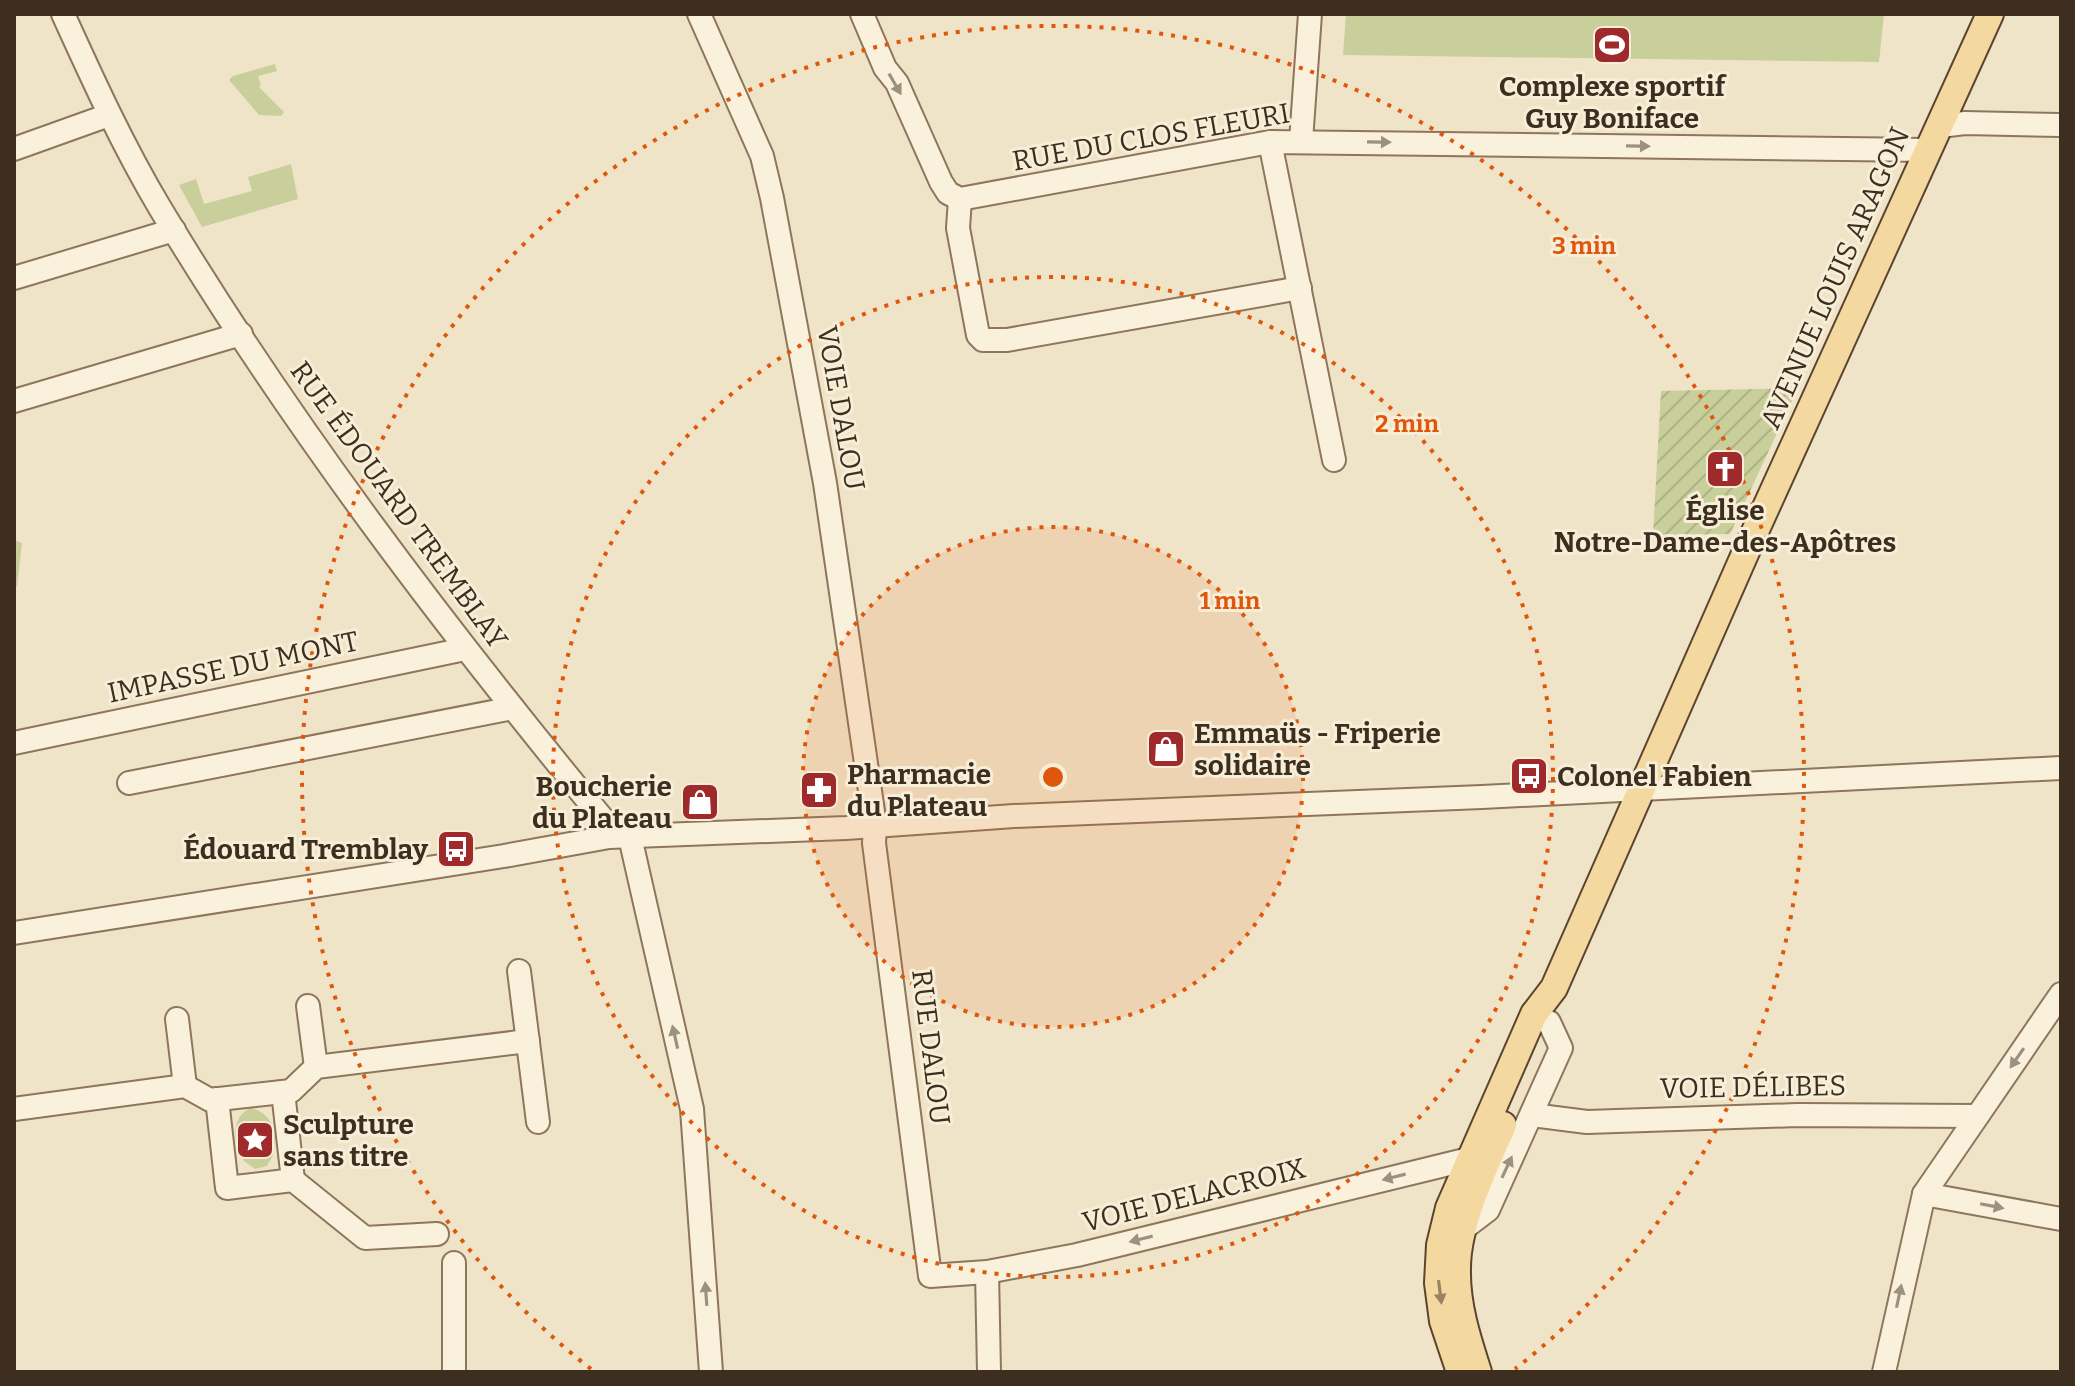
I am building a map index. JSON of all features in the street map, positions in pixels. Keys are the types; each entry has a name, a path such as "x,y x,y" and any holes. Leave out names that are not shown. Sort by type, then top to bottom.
{"main road":[{"name":"AVENUE LOUIS ARAGON","path":"1554,988 1748,547 1990,14"},
{"path":"1478,1372 1462,1322 1457,1267 1463,1229 1497,1140 1549,1022 1554,988"},
{"path":"1460,1372 1443,1321 1438,1283 1440,1245 1449,1208 1534,1014 1554,988"}],"street":[{"name":"RUE ÉDOUARD TREMBLAY","path":"63,14 109,115 174,230 292,412 465,649 620,837 692,1109 711,1372"},
{"name":"VOIE DALOU","path":"699,14 762,156 772,198 825,483 875,825"},
{"path":"862,14 941,182 948,193 960,199 958,228 978,335 983,340 1007,340 1300,288"},
{"path":"1301,141 1310,14"},
{"path":"14,149 109,115"},
{"name":"RUE DU CLOS FLEURI","path":"960,199 1270,142 1934,138 1965,123 2061,125"},
{"path":"1270,142 1334,460"},
{"path":"14,278 174,230"},
{"path":"14,401 241,334"},
{"name":"IMPASSE DU MONT","path":"14,743 465,649"},
{"path":"129,783 513,708"},
{"path":"14,933 620,837 2061,768"},
{"name":"RUE DALOU","path":"875,825 874,843 930,1276"},
{"path":"519,971 538,1122"},
{"path":"1884,1372 1924,1194 2061,994"},
{"path":"308,1006 316,1067"},
{"path":"177,1019 185,1086"},
{"path":"1463,1229 1488,1210 1561,1048 1549,1022"},
{"path":"14,1109 185,1086 210,1100 291,1091 316,1067 528,1041"},
{"path":"283,1092 293,1180 365,1238 437,1234"},
{"path":"217,1099 227,1188 293,1180"},
{"name":"VOIE DÉLIBES","path":"1532,1115 1587,1122 1797,1115 1977,1116"},
{"name":"VOIE DELACROIX","path":"930,1276 987,1272 1077,1255 1469,1159"},
{"path":"1924,1194 2061,1219"},
{"path":"454,1263 454,1372"},
{"path":"987,1272 989,1372"}],"green space":[{"name":"Complexe sportif Guy Boniface","path":"1346,14 1884,14 1879,62 1343,55"},
{"path":"275,64 277,71 258,76 259,87 284,112 281,116 259,115 229,80 233,76"},
{"path":"291,164 298,199 202,227 179,185 196,179 204,204 252,191 248,177"},
{"path":"1798,388 1730,534 1653,535 1661,391"},
{"path":"14,540 22,543 17,586 14,589"},
{"path":"251,1108 264,1114 272,1124 275,1137 273,1152 259,1148 262,1135 252,1132 248,1146 236,1143 237,1122"},
{"path":"237,1146 273,1155 267,1166 255,1169 244,1161"}],"place":[{"name":"Complexe sportif Guy Boniface","path":"1612,45"},
{"name":"Église Notre-Dame-des-Apôtres","path":"1725,469"},
{"name":"Emmaüs - Friperie solidaire","path":"1166,749"},
{"name":"Colonel Fabien","path":"1529,776"},
{"name":"Pharmacie du Plateau","path":"819,790"},
{"name":"Boucherie du Plateau","path":"700,802"},
{"name":"Édouard Tremblay","path":"456,849"},
{"name":"Sculpture sans titre","path":"255,1140"}]}
